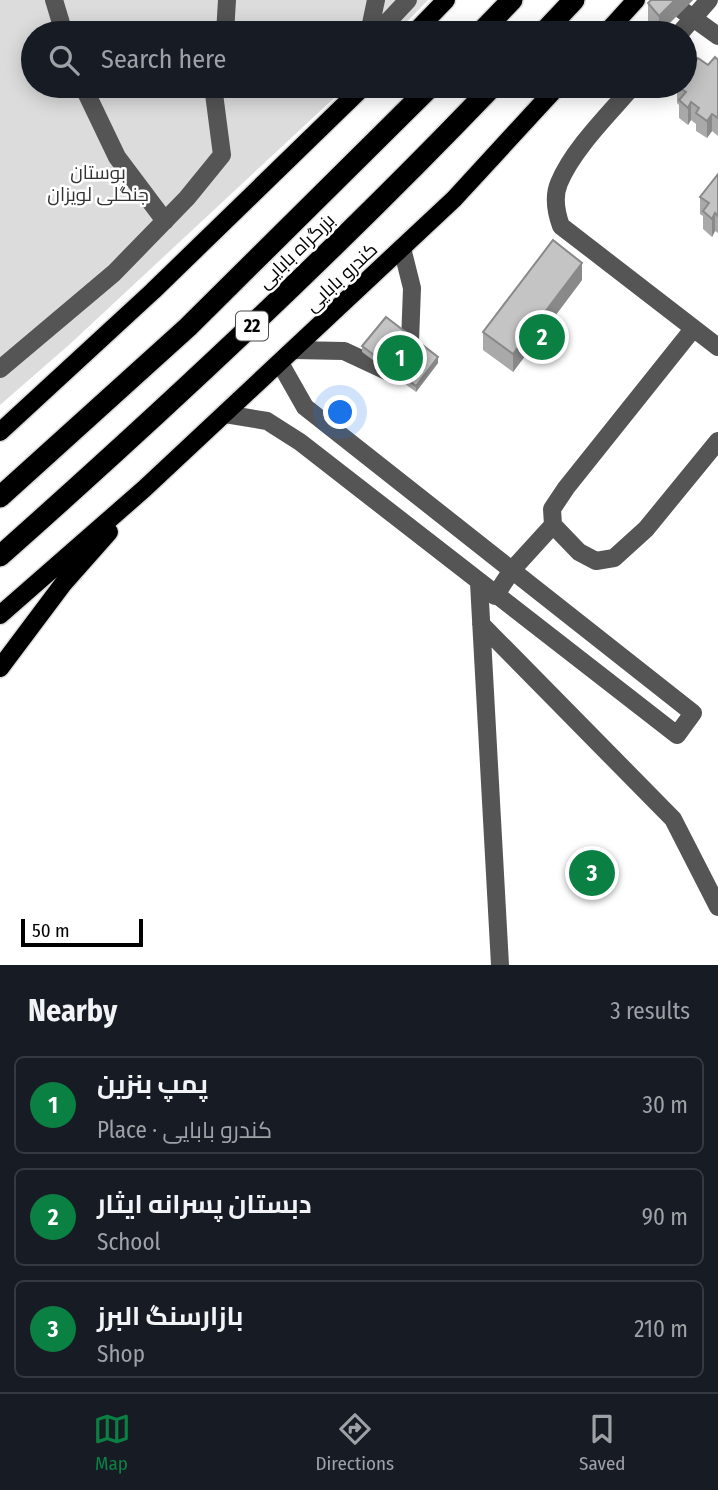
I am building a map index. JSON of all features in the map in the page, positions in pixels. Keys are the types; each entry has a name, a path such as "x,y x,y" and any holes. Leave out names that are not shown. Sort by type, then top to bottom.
{"highway":[{"path":"492,21 512,0"},
{"path":"554,21 574,0"},
{"name":"بزرگراه بابایی","path":"0,497 188,327 419,98"},
{"name":"بزرگراه بابایی","path":"0,556 218,359 418,165 482,98"}],"main road":[{"path":"426,21 446,0"},
{"path":"617,21 636,0"},
{"path":"0,432 153,291 353,98"},
{"name":"کندرو بابایی","path":"0,615 144,489 454,199 547,98"},
{"path":"0,668 63,584 161,473"}],"street":[{"path":"54,0 60,21"},
{"path":"226,21 227,0"},
{"path":"372,21 376,0"},
{"path":"388,21 408,0"},
{"path":"668,0 718,36"},
{"path":"691,21 709,0"},
{"path":"89,98 117,157 165,220"},
{"path":"0,369 114,273 222,155 215,98"},
{"path":"623,98 587,141 558,184 555,210 561,226 718,347"},
{"path":"225,414 267,421 300,442 677,735 693,713 305,407 286,356 344,351 389,372 410,342 412,288 402,248"},
{"path":"694,329 566,488 552,509 553,525 579,552 596,561 614,558 646,529 718,441"},
{"path":"495,596 512,570 553,525"},
{"path":"479,583 500,965"},
{"path":"481,624 673,819 718,907"}],"green space":[{"name":"بوستان جنگلی لویزان","path":"0,0 428,0 408,21 21,21 21,98 334,98 70,344 0,405"}],"building":[{"path":"651,0 675,0 659,16 648,3"},
{"path":"715,57 718,60 718,118 712,114 707,121 696,113 699,108 691,102 688,108 679,100 697,98 697,59 708,65"},
{"path":"718,174 718,216 715,213 712,219 703,211 709,203 700,197"},
{"path":"553,240 582,263 513,354 483,332"},
{"path":"386,317 438,357 416,386 362,346"}],"place":[{"name":"دبستان پسرانه ایثار","path":"542,337"},
{"name":"پمپ بنزین","path":"400,358"},
{"name":"بازارسنگ البرز","path":"592,873"}]}
